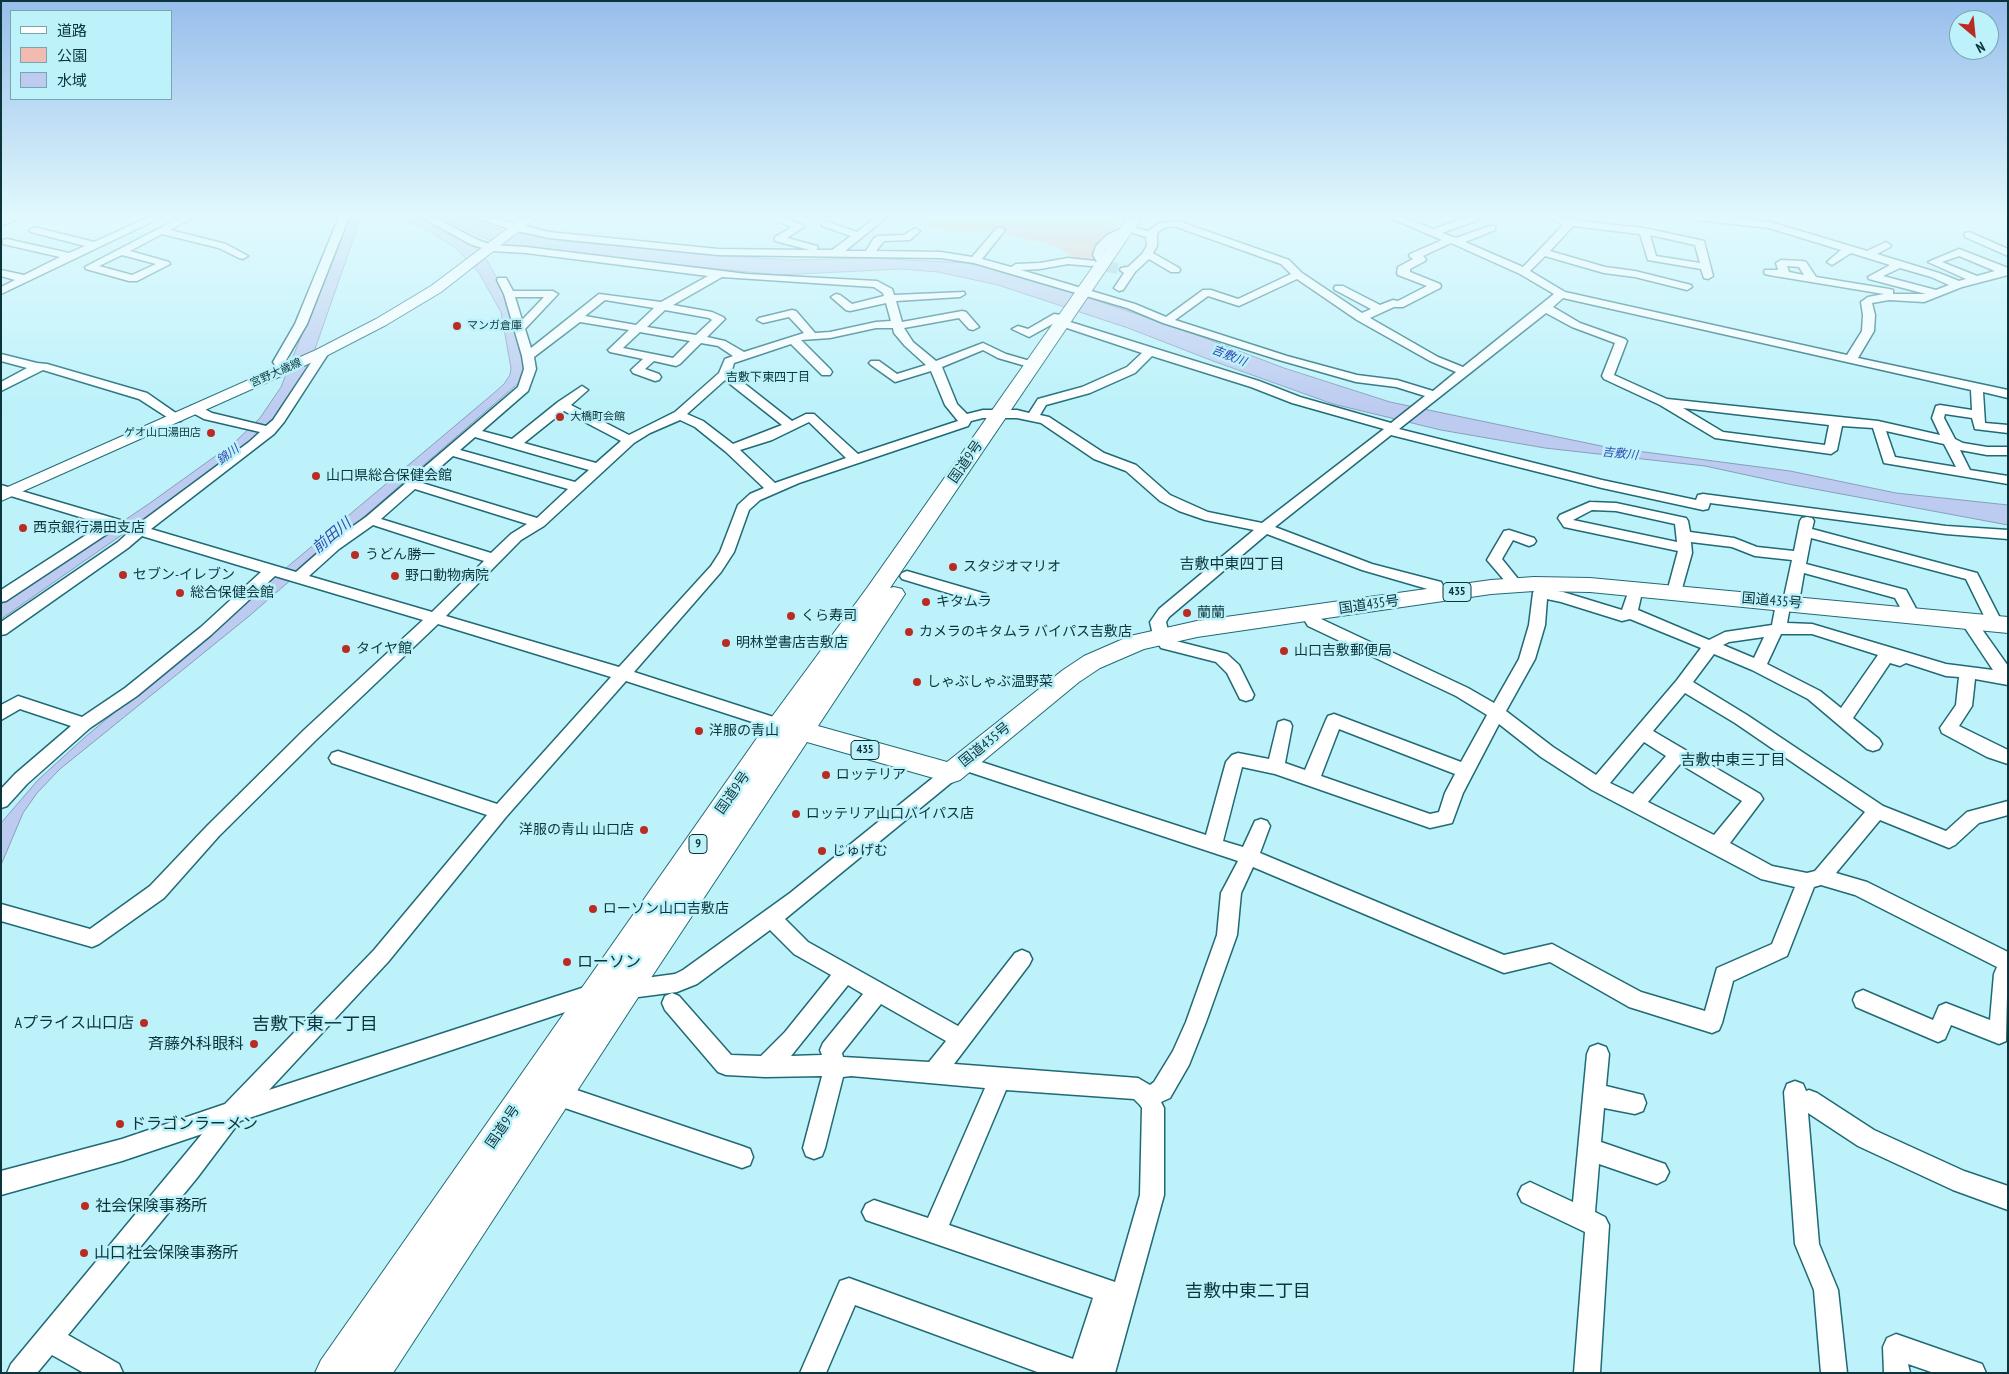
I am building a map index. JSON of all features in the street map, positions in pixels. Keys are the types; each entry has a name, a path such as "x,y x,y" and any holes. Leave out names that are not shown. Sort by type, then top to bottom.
{"highway":[{"name":"国道9号","path":"334,1373 595,993 790,728 908,576 1016,415 1070,323 1100,281"},
{"name":"国道9号","path":"371,1373 626,989 875,593 1016,415 1033,365 1070,323"},
{"name":"国道435号","path":"790,728 957,768 1044,697 1092,662 1130,645 1161,636 1308,613 1516,585 1566,583 1636,588 2002,624"}],"main road":[{"name":"宮野大歳線","path":"4,492 177,418 322,352 411,305 446,281"}],"street":[{"path":"1,291 22,281"},
{"path":"286,368 279,362 301,324 318,281"},
{"path":"298,578 334,546 371,520 414,484 524,388 530,369 528,356 510,294 503,281"},
{"path":"528,356 578,318 580,314 603,296 663,306 712,315 719,319 676,362 614,350 663,306 706,281"},
{"path":"832,281 877,284 888,291 900,333 909,344 935,366 951,405 965,419"},
{"path":"1046,281 1131,306 1167,321 1356,378 1397,384 1434,395"},
{"path":"1117,281 1119,288"},
{"path":"1167,321 1207,292 1239,303 1285,281"},
{"path":"1307,281 1361,318 1434,359 1465,372"},
{"path":"1361,318 1393,303 1399,305 1436,286 1423,281"},
{"path":"1539,281 1561,294 1657,318 2008,394"},
{"path":"1663,281 1687,287"},
{"path":"1825,281 1887,291 1902,298"},
{"path":"1889,281 1939,294"},
{"path":"1949,281 1958,285"},
{"path":"1851,359 1868,331 1869,315 1866,302 1879,297 1924,299 1973,281"},
{"path":"1339,288 1380,309"},
{"path":"510,294 553,294 519,328"},
{"path":"836,297 850,308 891,298 960,294"},
{"path":"1246,695 1233,669 1221,658 1167,644 1161,636 1158,622 1164,613 1264,528 1465,372 1561,294"},
{"path":"1546,308 1576,324 1621,340 1608,376 1664,402 1720,435 1831,450 1836,422"},
{"path":"763,320 792,313 811,335"},
{"path":"1,912 92,938 156,892 213,831 303,742 435,618 516,537 539,523 629,440 679,415 725,374 729,361 793,339 811,335 830,335 876,325 898,325 962,314 974,327"},
{"path":"1018,329 1029,334 1054,317 1150,352 1255,384 1296,400 1393,427 1464,450 1602,484 1703,506 1703,498 1946,530 2008,535"},
{"path":"578,318 721,343 742,356"},
{"path":"793,339 826,372"},
{"path":"875,363 895,378 935,366 983,346 1002,356 1033,365"},
{"path":"1,630 124,545 139,530 270,431 286,410 322,352"},
{"path":"1016,415 1042,402 1086,390 1131,370 1150,352"},
{"path":"652,357 637,370 655,376"},
{"path":"1,358 38,367 43,366 143,396 177,418"},
{"path":"1,387 38,367"},
{"path":"725,374 790,425"},
{"path":"1977,388 1980,426 2008,429"},
{"path":"514,444 582,390"},
{"path":"1664,402 1878,426 1949,441 1960,446 1987,451 2008,451"},
{"path":"562,405 629,440"},
{"path":"195,409 208,416 270,431"},
{"path":"1965,473 1938,418 1940,409 1979,415"},
{"path":"20,1373 189,1170 233,1112 381,956 500,812 716,570 727,552 743,508 755,497 772,488 855,458 964,423 965,419 983,414 1016,415 1045,420 1099,456 1140,474 1166,498 1184,508 1205,516 1264,528 1367,567 1436,586 1441,594"},
{"path":"679,415 698,424 731,449 772,488"},
{"path":"731,449 767,437 810,417 855,458"},
{"path":"1878,426 1889,460 2008,480"},
{"path":"473,432 598,468"},
{"path":"450,451 577,487"},
{"path":"414,484 539,523"},
{"path":"4,492 275,570 622,674 790,728"},
{"path":"1674,592 1684,542 1681,521 1616,507 1590,506 1565,518 1569,524 1684,542 1734,543 1755,551 1799,561 1901,594 1912,616"},
{"path":"1758,666 1778,630 1778,623 1799,561 1808,511"},
{"path":"371,520 493,559"},
{"path":"1,597 115,523"},
{"path":"1805,532 1972,576 2002,624"},
{"path":"1516,585 1494,560 1509,534 1529,541"},
{"path":"1,801 21,779 84,724 132,692 206,631 275,570"},
{"path":"908,576 981,598"},
{"path":"1630,613 1636,588"},
{"path":"1213,845 1232,767 1238,760 1276,767 1430,821 1446,818 1454,793 1465,771 1527,659 1537,625 1540,593 1622,616 1630,613 1758,666 1814,694 1873,744"},
{"path":"1308,613 1313,622 1462,692 1498,713 1547,752 1598,785 1717,845 1768,874 1814,879 1860,888 2008,962"},
{"path":"1969,622 2007,678"},
{"path":"1598,785 1683,684 1711,646 1725,637 1778,630 1812,629 1946,670 2007,678"},
{"path":"1841,717 1847,713 1887,656"},
{"path":"1968,673 1964,706 1948,728 1993,752 2008,757"},
{"path":"1683,684 1741,719 1877,811 1949,840 1973,817 2008,808"},
{"path":"1,714 18,702 84,724"},
{"path":"1310,780 1334,720 1465,771"},
{"path":"1276,767 1284,726"},
{"path":"1642,733 1754,799 1717,845"},
{"path":"1636,803 1678,754"},
{"path":"338,758 500,812"},
{"path":"1,1183 122,1150 550,1006 595,993 655,987 677,983 690,978 771,918 957,768 1249,857 1504,964 1552,952 1636,1000 1712,1023 1724,975 1780,950 1814,879 1877,811"},
{"path":"1148,1098 1162,1090 1185,1049 1227,935 1231,893 1249,857 1261,826"},
{"path":"771,918 802,948 960,1038"},
{"path":"935,1072 1022,959"},
{"path":"1863,1000 1938,1032 1946,1013 1999,1034 2004,974 2008,970"},
{"path":"765,1067 792,1039 845,973"},
{"path":"814,1148 835,1068 830,1050 878,992"},
{"path":"672,1003 726,1065 765,1067 816,1065 835,1068 851,1066 1138,1089 1148,1098 1153,1108 1152,1195 1102,1373"},
{"path":"1583,1219 1598,1054"},
{"path":"934,1232 1000,1079"},
{"path":"556,1094 742,1157"},
{"path":"1594,1095 1635,1103"},
{"path":"1834,1373 1826,1290 1807,1244 1802,1096 1866,1138 1961,1182 2008,1198"},
{"path":"1589,1149 1657,1172"},
{"path":"1530,1194 1597,1226 1587,1373"},
{"path":"874,1212 1108,1291 1082,1373"},
{"path":"813,1373 849,1290 1076,1373"},
{"path":"49,1339 110,1373"},
{"path":"1897,1373 1896,1347 1973,1373"}],"water":[{"name":"錦川","path":"323,281 339,281 307,372 271,423 215,470 1,619 1,604 150,503 235,442 260,418 281,387"},
{"name":"前田川","path":"484,281 498,281 510,308 524,364 522,380 248,617 60,769 37,793 23,813 1,865 1,823 38,780 84,738 504,384 510,375 511,368 501,312"},
{"name":"吉敷川","path":"980,281 1041,281 1189,332 1284,368 1390,402 1606,447 1790,471 1896,493 2008,505 2008,525 1793,485 1705,466 1545,448 1441,430 1333,404 1128,328 998,285"}],"place":[{"name":"マンガ倉庫","path":"457,326"},
{"name":"大橋町会館","path":"560,417"},
{"name":"ゲオ山口湯田店","path":"211,433"},
{"name":"山口県総合保健会館","path":"316,476"},
{"name":"西京銀行湯田支店","path":"23,528"},
{"name":"うどん勝一","path":"355,555"},
{"name":"スタジオマリオ","path":"953,567"},
{"name":"セブン-イレブン","path":"123,575"},
{"name":"野口動物病院","path":"395,576"},
{"name":"総合保健会館","path":"180,593"},
{"name":"キタムラ","path":"926,602"},
{"name":"蘭蘭","path":"1187,613"},
{"name":"くら寿司","path":"791,616"},
{"name":"カメラのキタムラ バイパス吉敷店","path":"909,632"},
{"name":"明林堂書店吉敷店","path":"726,643"},
{"name":"タイヤ館","path":"346,649"},
{"name":"山口吉敷郵便局","path":"1284,651"},
{"name":"しゃぶしゃぶ温野菜","path":"917,682"},
{"name":"洋服の青山","path":"699,731"},
{"name":"ロッテリア","path":"826,775"},
{"name":"ロッテリア山口バイパス店","path":"796,814"},
{"name":"洋服の青山 山口店","path":"644,830"},
{"name":"じゅげむ","path":"822,851"},
{"name":"ローソン山口吉敷店","path":"593,909"},
{"name":"ローソン","path":"567,962"},
{"name":"Aプライス山口店","path":"144,1023"},
{"name":"斉藤外科眼科","path":"254,1044"},
{"name":"ドラゴンラーメン","path":"120,1124"},
{"name":"社会保険事務所","path":"85,1206"},
{"name":"山口社会保険事務所","path":"84,1253"}],"district":[{"name":"吉敷下東四丁目","path":"768,378"},
{"name":"吉敷中東四丁目","path":"1232,565"},
{"name":"吉敷中東三丁目","path":"1733,761"},
{"name":"吉敷下東一丁目","path":"315,1025"},
{"name":"吉敷中東二丁目","path":"1248,1292"}]}
